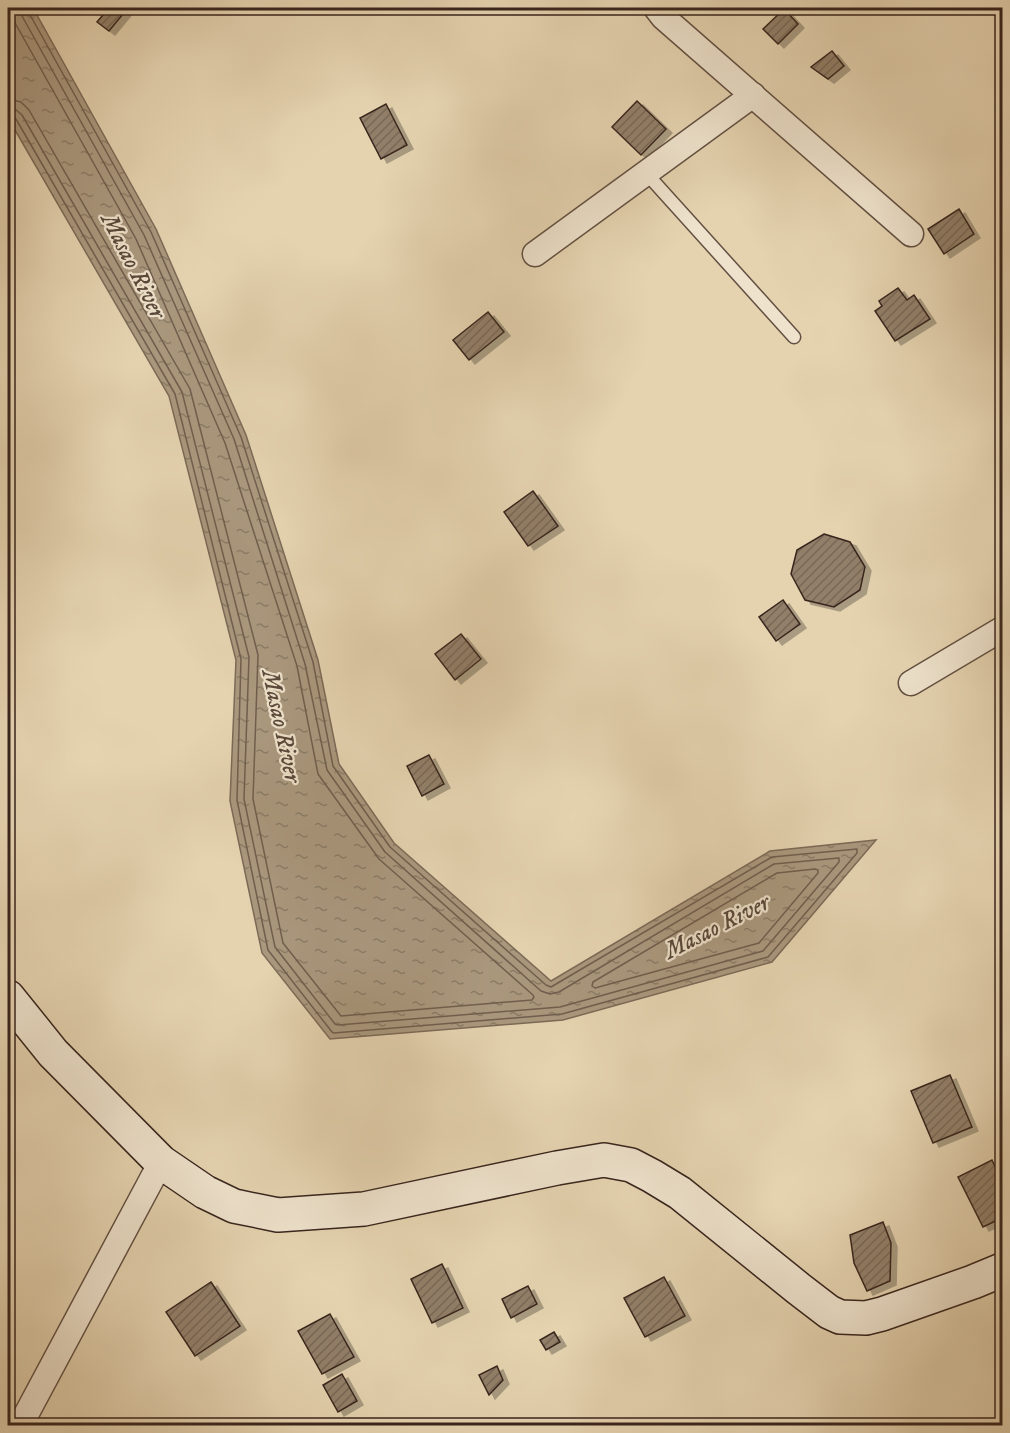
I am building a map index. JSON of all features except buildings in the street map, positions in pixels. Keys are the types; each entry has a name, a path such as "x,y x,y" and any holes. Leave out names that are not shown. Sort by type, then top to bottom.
{"street":[{"path":"656,8 663,17 911,234"},
{"path":"535,254 753,95"},
{"path":"911,683 1002,629"},
{"path":"8,997 53,1053 161,1162 205,1192 234,1206 278,1215 364,1209 604,1160 631,1165 680,1193 806,1295 840,1317 866,1318 882,1314 1002,1270"},
{"path":"20,1425 161,1162"}],"lane":[{"path":"646,173 794,337"}],"water":[{"name":"Masao River","path":"8,8 33,8 156,229 246,435 318,660 339,764 394,843 551,981 770,851 876,840 772,962 563,1020 330,1039 262,953 230,801 236,660 169,396 8,118"}]}
